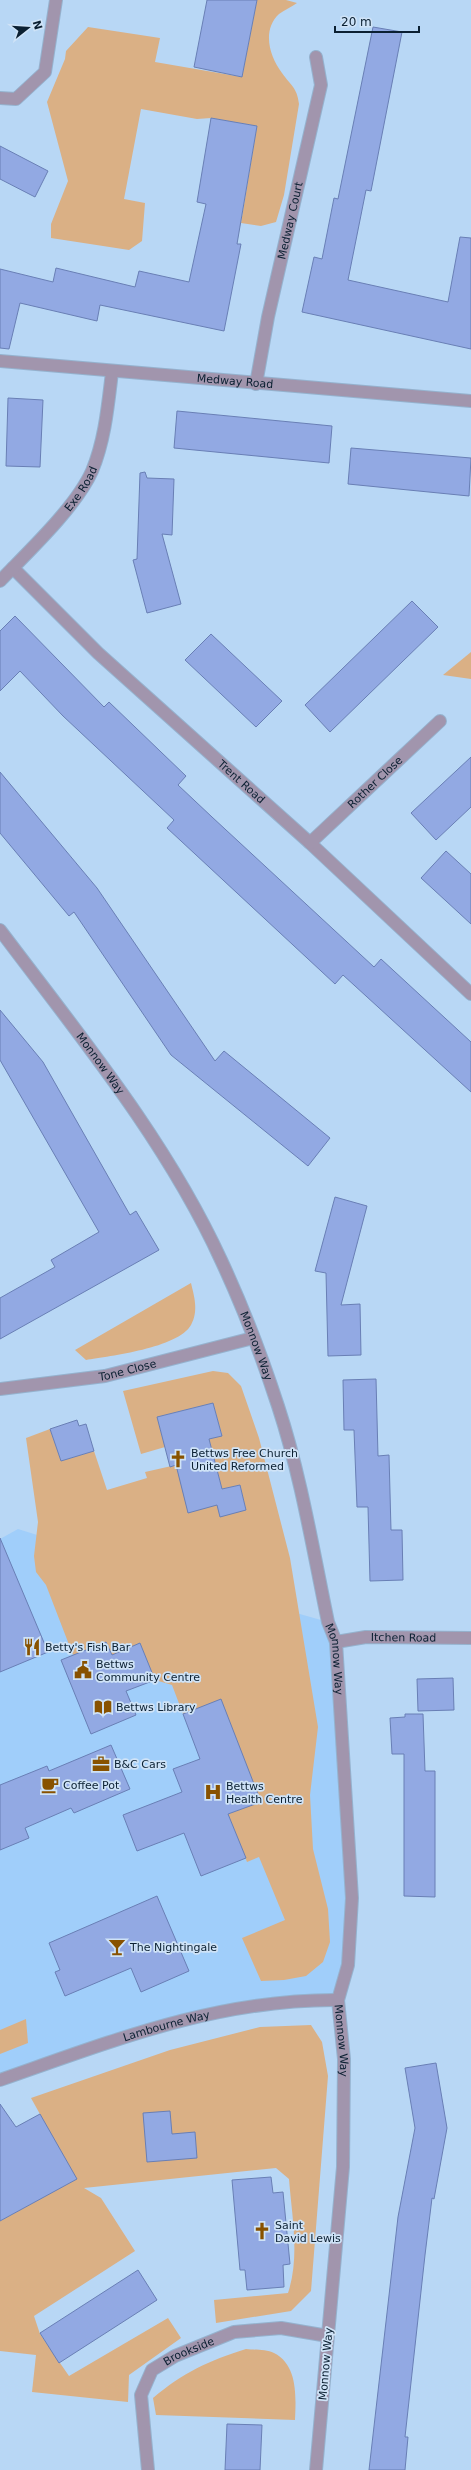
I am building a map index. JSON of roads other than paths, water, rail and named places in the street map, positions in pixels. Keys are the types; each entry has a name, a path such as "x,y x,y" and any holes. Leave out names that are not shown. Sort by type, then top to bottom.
{"street":[{"path":"0,98 16,100 45,72 56,0"},
{"name":"Medway Court","path":"256,384 268,317 321,85 316,57"},
{"name":"Medway Road","path":"0,361 112,372 471,401"},
{"name":"Exe Road","path":"0,581 66,511 92,471 106,422 112,372"},
{"name":"Trent Road","path":"13,568 98,653 310,843 471,994"},
{"name":"Rother Close","path":"310,843 440,721"},
{"name":"Monnow Way","path":"0,930 122,1091 181,1185 221,1259 253,1338 278,1406 301,1490 328,1622 336,1642 352,1898 348,1965 338,2000 344,2059 343,2167 316,2470"},
{"name":"Tone Close","path":"0,1389 105,1376 253,1338"},
{"name":"Itchen Road","path":"336,1642 366,1637 471,1638"},
{"name":"Lambourne Way","path":"0,2080 172,2022 250,2006 307,2000 338,2000"},
{"name":"Brookside","path":"148,2470 141,2395 152,2370 175,2356 234,2332 281,2328 328,2336"}],"place":[{"name":"Bettws Free Church United Reformed","path":"178,1459"},
{"name":"Betty's Fish Bar","path":"32,1647"},
{"name":"Bettws Community Centre","path":"83,1670"},
{"name":"Bettws Library","path":"103,1707"},
{"name":"B&C Cars","path":"101,1764"},
{"name":"Coffee Pot","path":"50,1785"},
{"name":"Bettws Health Centre","path":"213,1792"},
{"name":"The Nightingale","path":"117,1947"},
{"name":"Saint David Lewis","path":"262,2231"}]}
